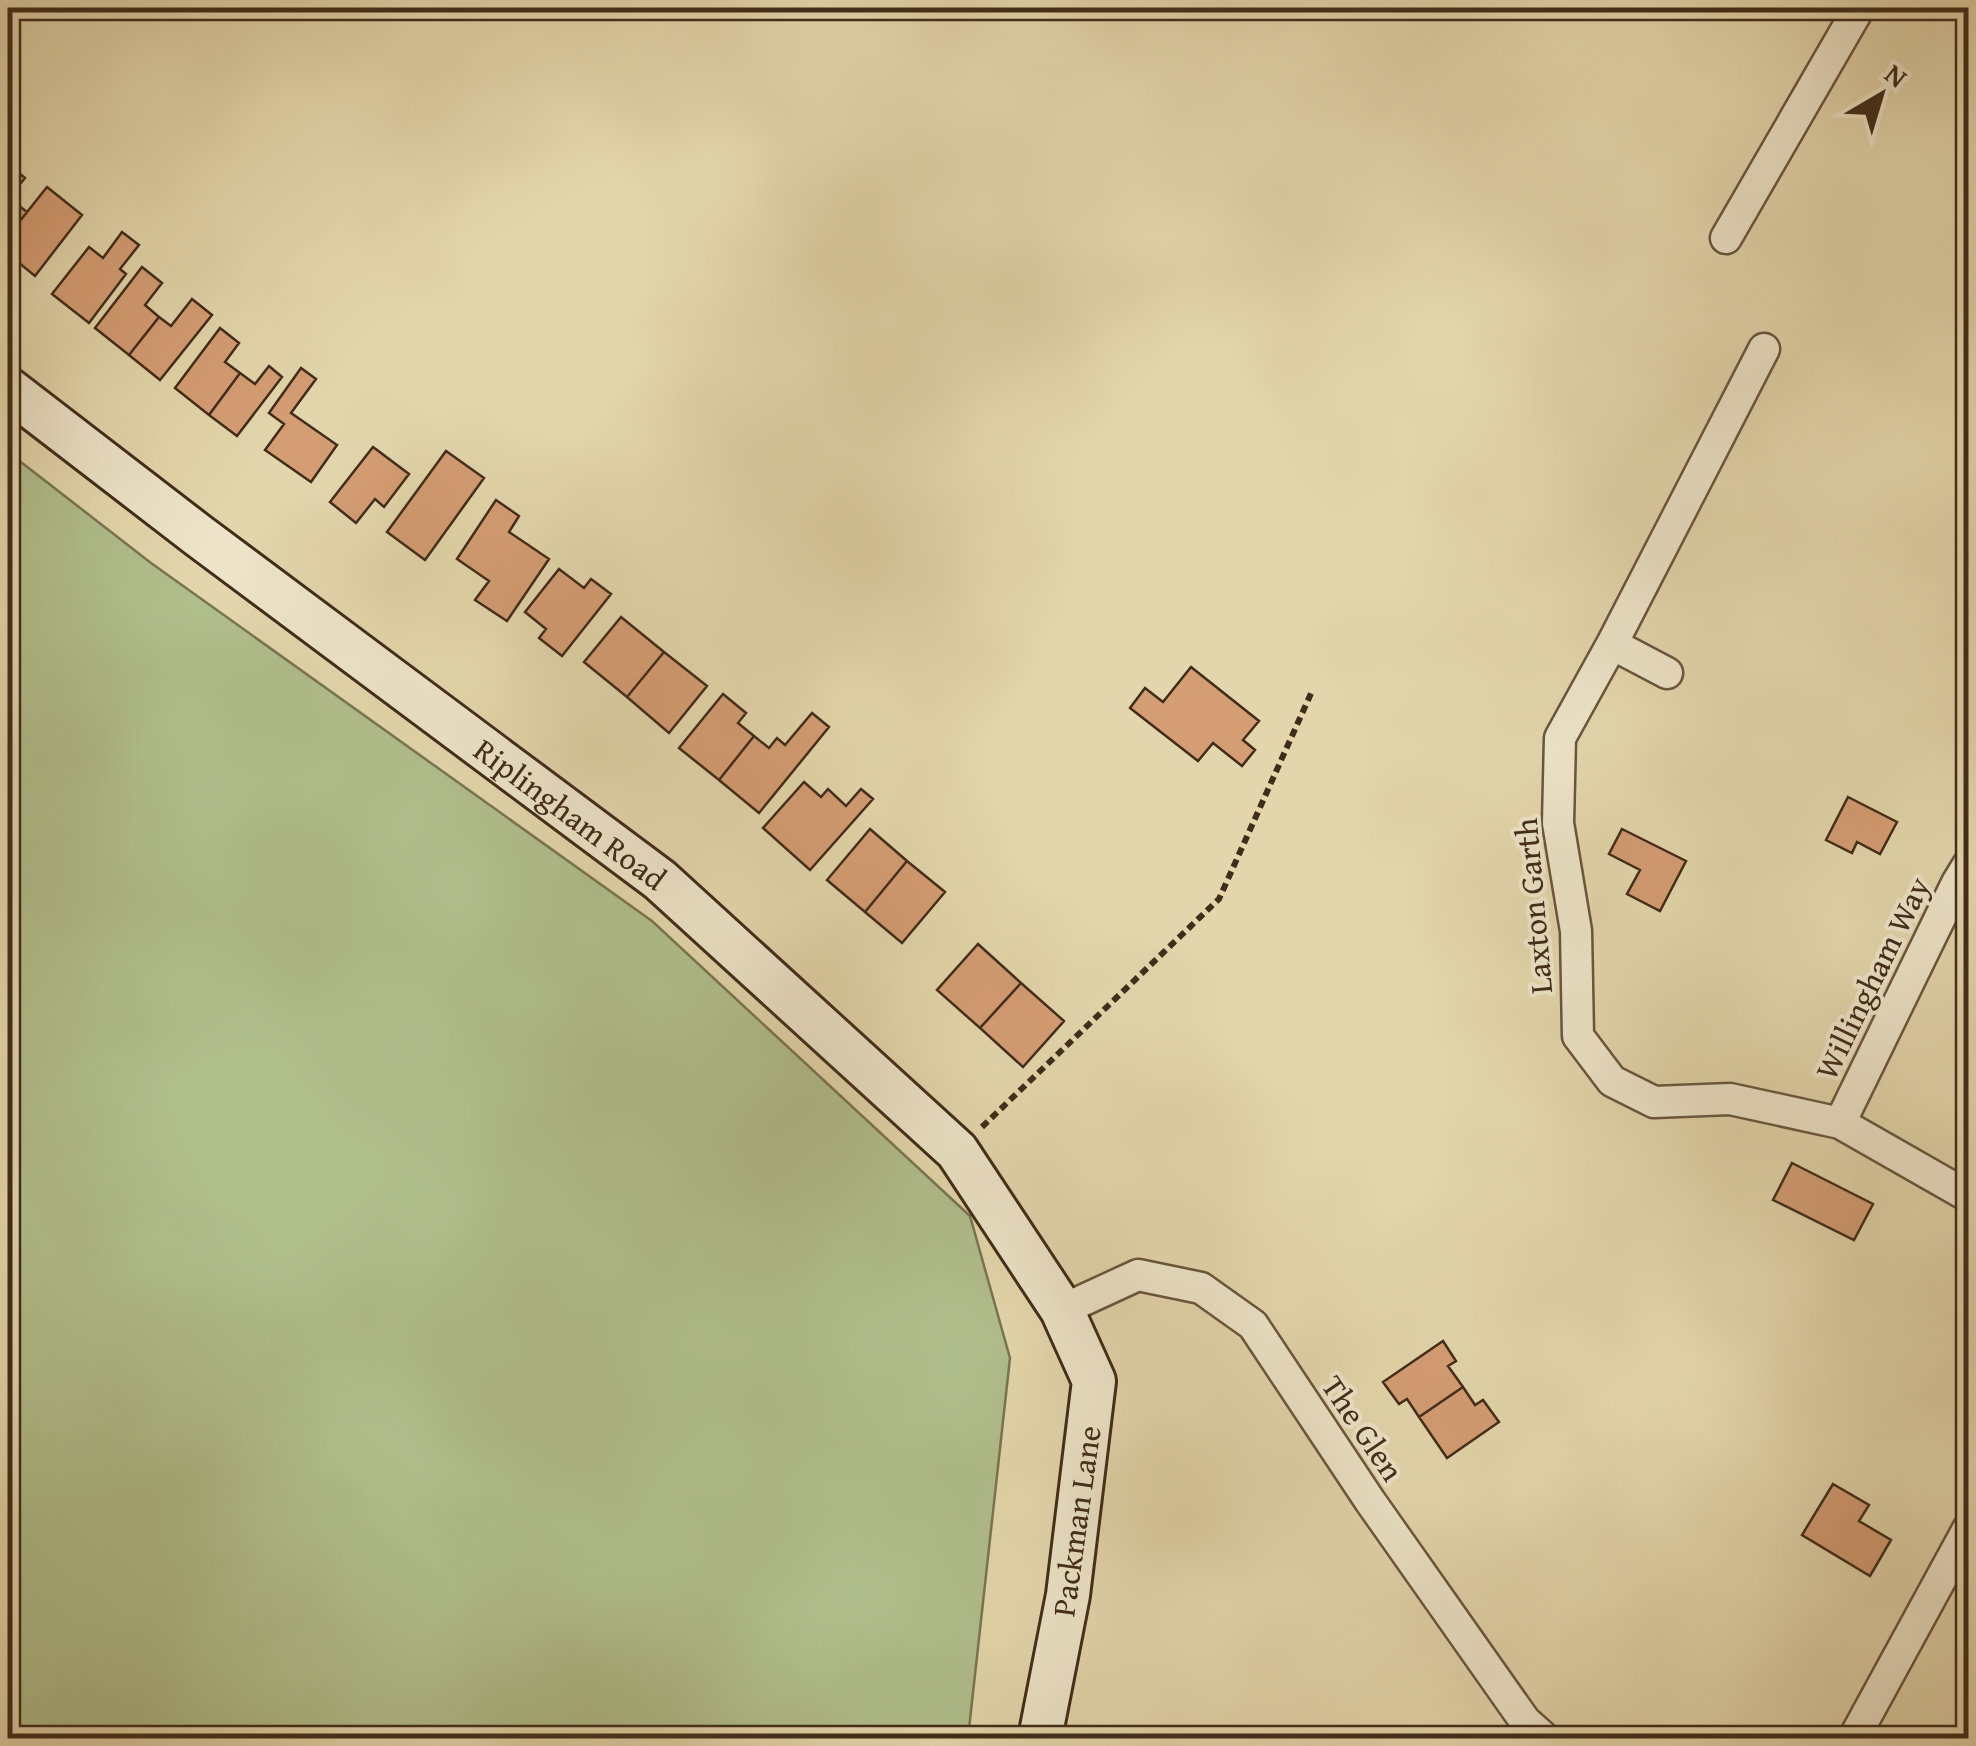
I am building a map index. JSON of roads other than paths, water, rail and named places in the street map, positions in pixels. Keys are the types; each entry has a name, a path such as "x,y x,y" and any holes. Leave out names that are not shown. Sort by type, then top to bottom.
{"street":[{"path":"1726,238 1859,8"},
{"name":"Laxton Garth","path":"1764,349 1560,738 1558,823 1576,931 1578,1036 1612,1081 1654,1102 1730,1099 1840,1124 1968,1196"},
{"name":"Riplingham Road","path":"8,389 214,548 660,880 957,1151 1062,1310"},
{"path":"1612,644 1667,673"},
{"name":"Willingham Way","path":"1840,1124 1968,865"},
{"name":"The Glen","path":"1062,1310 1138,1276 1202,1288 1253,1325 1370,1502 1525,1721 1544,1738"},
{"name":"Packman Lane","path":"1040,1738 1068,1594 1094,1380 1062,1310"},
{"path":"1854,1738 1968,1529"}]}
